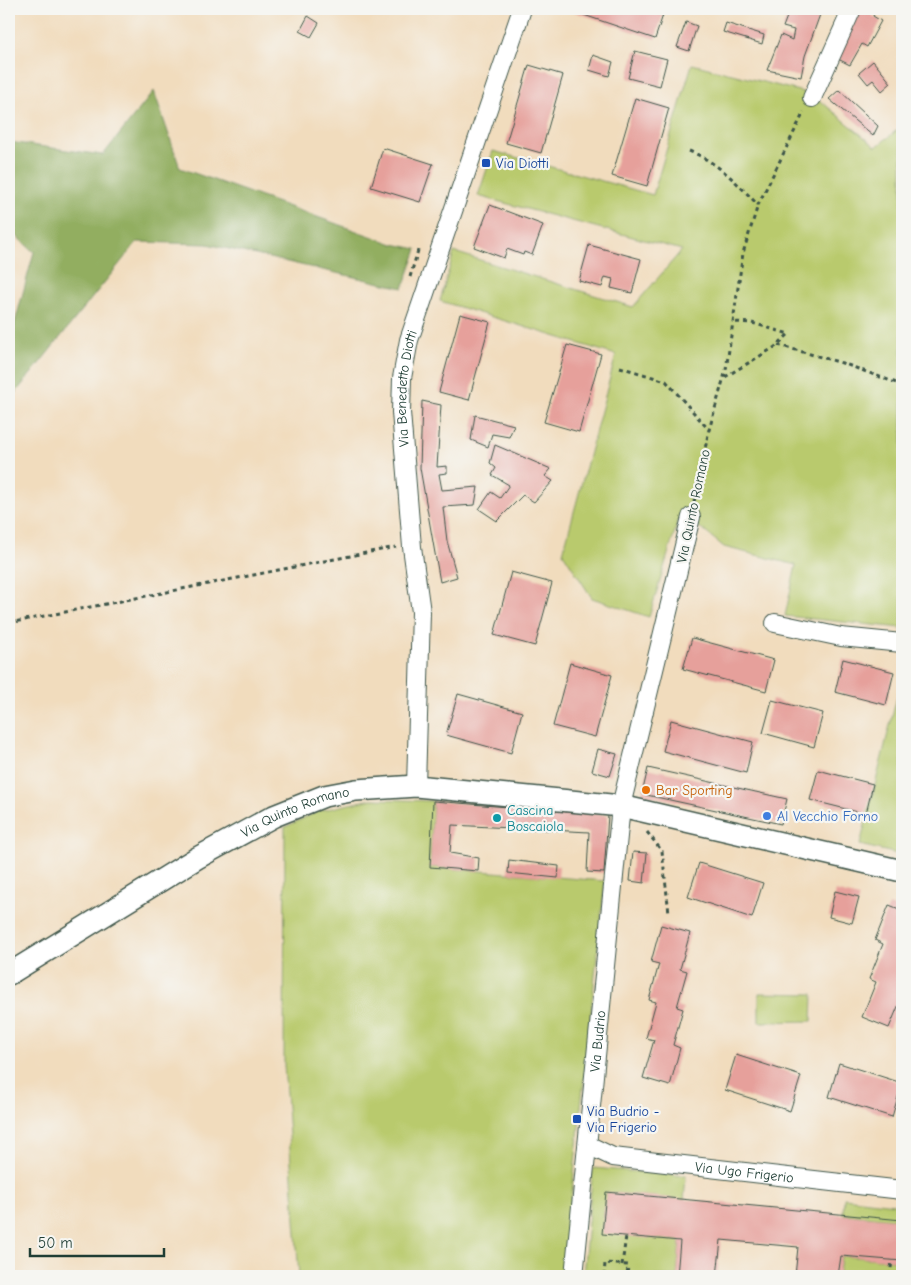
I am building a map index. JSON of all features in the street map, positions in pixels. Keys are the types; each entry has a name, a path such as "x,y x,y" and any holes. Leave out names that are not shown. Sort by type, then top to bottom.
{"street":[{"name":"Via Benedetto Diotti","path":"416,786 421,612 412,547 401,412 402,378 409,340 522,9"},
{"path":"812,98 852,9"},
{"name":"Via Quinto Romano","path":"621,806 691,517"},
{"path":"774,623 841,637 902,644"},
{"name":"Via Quinto Romano","path":"9,974 196,858 299,804 324,796 356,790 416,786 621,806 902,871"},
{"name":"Via Budrio","path":"574,1276 621,806"},
{"name":"Via Ugo Frigerio","path":"588,1145 613,1157 902,1190"}],"path":[{"name":"Via Quinto Romano","path":"691,517 709,430 724,377 743,253 758,205 812,98"},
{"path":"689,151 707,158 724,169 758,205"},
{"path":"410,276 420,247"},
{"path":"724,377 777,345 788,334 752,323 733,322"},
{"path":"777,345 842,363 902,385"},
{"path":"620,367 666,381 709,430"},
{"path":"9,624 392,547 412,547"},
{"path":"648,832 662,851 669,913"},
{"path":"622,1264 626,1236"},
{"path":"890,1276 892,1260"},
{"path":"604,1276 605,1263 628,1265 627,1275 646,1276"}],"green space":[{"path":"692,64 803,92 823,103 876,147 902,126 902,628 785,616 796,565 724,547 698,526 678,521 649,617 592,598 563,553 616,355 440,301 454,252 633,307 682,250 478,196 493,151 653,195"},
{"path":"154,91 180,168 393,244 417,249 403,288 207,244 137,242 9,401 9,335 13,330 34,252 9,230 9,142 103,155"},
{"path":"902,677 902,855 860,845"},
{"path":"372,799 433,801 430,867 605,881 563,1276 299,1276 284,1065 285,827 319,811"},
{"path":"759,993 813,994 812,1021 759,1022"},
{"path":"593,1168 686,1176 684,1200 606,1192 602,1233 680,1241 677,1276 583,1276"},
{"path":"844,1198 902,1205 902,1220 843,1214"},
{"path":"841,1256 902,1261 902,1276 839,1276"}],"building":[{"path":"566,9 665,9 655,39"},
{"path":"790,9 822,9 805,56 801,77 767,70 781,35 792,40 794,30 783,27"},
{"path":"860,9 876,9 873,16 881,21 867,47 862,44 850,65 836,58"},
{"path":"308,16 319,23 311,37 300,31"},
{"path":"686,22 697,26 689,51 677,47"},
{"path":"726,23 764,35 762,44 723,32"},
{"path":"635,51 667,59 660,86 628,78"},
{"path":"593,55 613,62 609,76 589,70"},
{"path":"873,61 891,83 882,91 873,80 868,84 859,73"},
{"path":"529,65 563,75 541,153 506,143"},
{"path":"839,90 878,126 873,136 829,99"},
{"path":"635,98 669,108 647,186 612,176"},
{"path":"383,148 433,164 420,202 371,187"},
{"path":"490,205 543,225 532,255 524,252 523,255 507,249 504,258 474,247"},
{"path":"589,245 641,259 632,293 611,288 613,279 605,277 602,287 579,281"},
{"path":"460,314 490,322 469,400 439,392"},
{"path":"567,345 601,354 579,432 544,422"},
{"path":"422,401 441,405 437,467 447,466 447,473 439,474 442,490 478,487 475,505 443,507 447,541 457,577 440,582 420,468"},
{"path":"475,415 514,425 509,437 492,434 488,447 471,440"},
{"path":"495,445 551,469 545,476 553,481 534,502 523,495 497,521 479,509 491,492 500,498 509,485 492,475 496,468 490,463"},
{"path":"511,572 552,583 535,646 494,635"},
{"path":"692,638 774,660 766,691 683,669"},
{"path":"843,659 894,672 886,705 835,692"},
{"path":"570,663 612,675 595,737 553,726"},
{"path":"458,694 522,712 511,753 446,735"},
{"path":"772,700 823,713 814,747 763,733"},
{"path":"671,720 753,742 746,773 663,751"},
{"path":"598,749 617,754 610,776 592,771"},
{"path":"648,768 787,799 781,824 642,794"},
{"path":"818,770 873,784 866,814 810,800"},
{"path":"433,801 608,815 604,873 587,872 589,832 452,825 450,853 479,858 478,871 430,867"},
{"path":"633,852 647,853 644,883 630,881"},
{"path":"509,860 559,866 558,878 508,873"},
{"path":"699,863 763,883 752,918 688,897"},
{"path":"835,891 859,897 852,923 829,917"},
{"path":"889,905 902,910 902,978 898,989 902,991 902,997 889,1028 862,1017 876,982 869,979 883,944 875,940"},
{"path":"661,925 690,933 680,969 687,971 677,1007 683,1009 673,1045 680,1048 670,1086 643,1078 654,1040 646,1038 656,1002 649,1000 659,964 651,962"},
{"path":"736,1055 801,1076 790,1111 725,1090"},
{"path":"839,1063 902,1083 892,1117 829,1097"},
{"path":"606,1192 902,1220 902,1261 841,1256 838,1276 795,1276 798,1247 721,1240 717,1276 677,1276 680,1241 602,1234"}],"place":[{"name":"Via Diotti","path":"486,163"},
{"name":"Bar Sporting","path":"646,790"},
{"name":"Al Vecchio Forno","path":"767,816"},
{"name":"Cascina Boscaiola","path":"497,818"},
{"name":"Via Budrio - Via Frigerio","path":"577,1119"}]}
